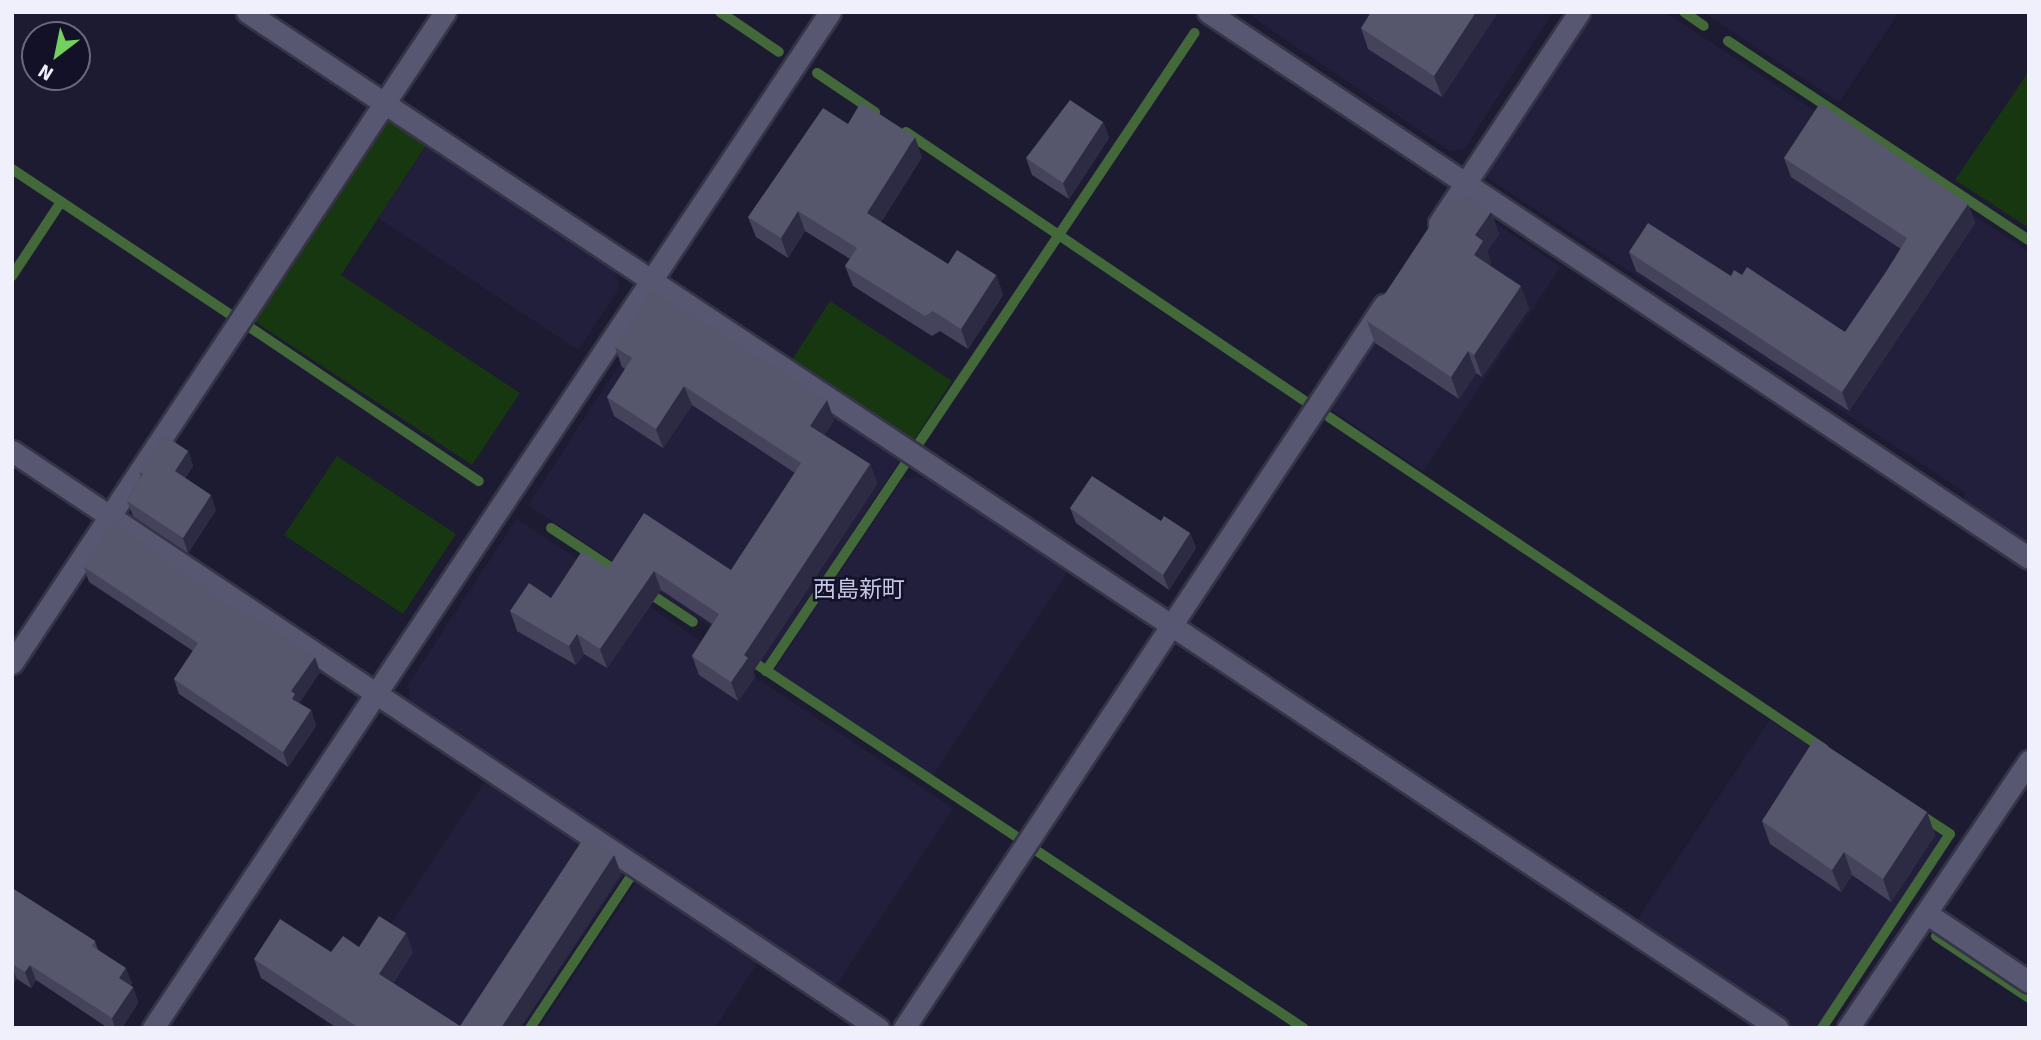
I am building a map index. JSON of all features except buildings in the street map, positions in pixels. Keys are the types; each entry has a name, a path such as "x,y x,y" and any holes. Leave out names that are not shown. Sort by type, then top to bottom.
{"street":[{"path":"247,12 1778,1028"},
{"path":"12,663 445,12"},
{"path":"153,1028 830,12"},
{"path":"1208,12 2029,558"},
{"path":"1426,242 1579,12"},
{"path":"904,1028 1395,288"},
{"path":"12,451 878,1028"},
{"path":"1848,1028 2029,761"},
{"path":"1926,913 2029,982"}],"shaded area":[{"path":"1245,12 1553,12 1465,148 1450,151"},
{"path":"1593,12 1665,12 2029,252 2029,543 1963,499 1966,493 1485,176"},
{"path":"1703,12 1899,12 1839,102"},
{"path":"426,145 616,271 619,289 578,350 378,218"},
{"path":"1481,213 1561,267 1423,471 1329,408 1459,214"},
{"path":"666,303 900,460 765,664 528,505 656,308"},
{"path":"904,477 927,478 1069,570 933,775 774,670"},
{"path":"517,519 953,808 836,986 410,700 408,684"},
{"path":"1770,720 1944,835 1817,1028 1792,1028 1635,923"},
{"path":"486,780 625,873 522,1028 322,1028"},
{"path":"637,881 759,961 715,1028 539,1028"}],"green space":[{"path":"2029,71 2029,228 1955,180"},
{"path":"390,121 426,145 341,275 520,393 472,465 251,319 378,126"},
{"path":"830,301 952,381 914,440 791,361"},
{"path":"337,456 456,534 403,614 284,535"}],"waterway":[{"path":"720,12 779,52"},
{"path":"1684,12 1704,26"},
{"path":"919,443 1194,33"},
{"path":"1728,41 2029,240"},
{"path":"817,73 875,112"},
{"path":"906,132 1304,400"},
{"path":"12,169 228,313"},
{"path":"12,276 61,202"},
{"path":"248,326 479,481"},
{"path":"1329,417 1824,749"},
{"path":"766,671 905,464"},
{"path":"551,528 621,574"},
{"path":"646,591 693,622"},
{"path":"746,657 1015,836"},
{"path":"1822,1028 1950,834 1918,813"},
{"path":"1037,851 1303,1028"},
{"path":"530,1028 629,879"},
{"path":"1936,936 2029,998"}],"district":[{"name":"西島新町","path":"859,590"}]}
